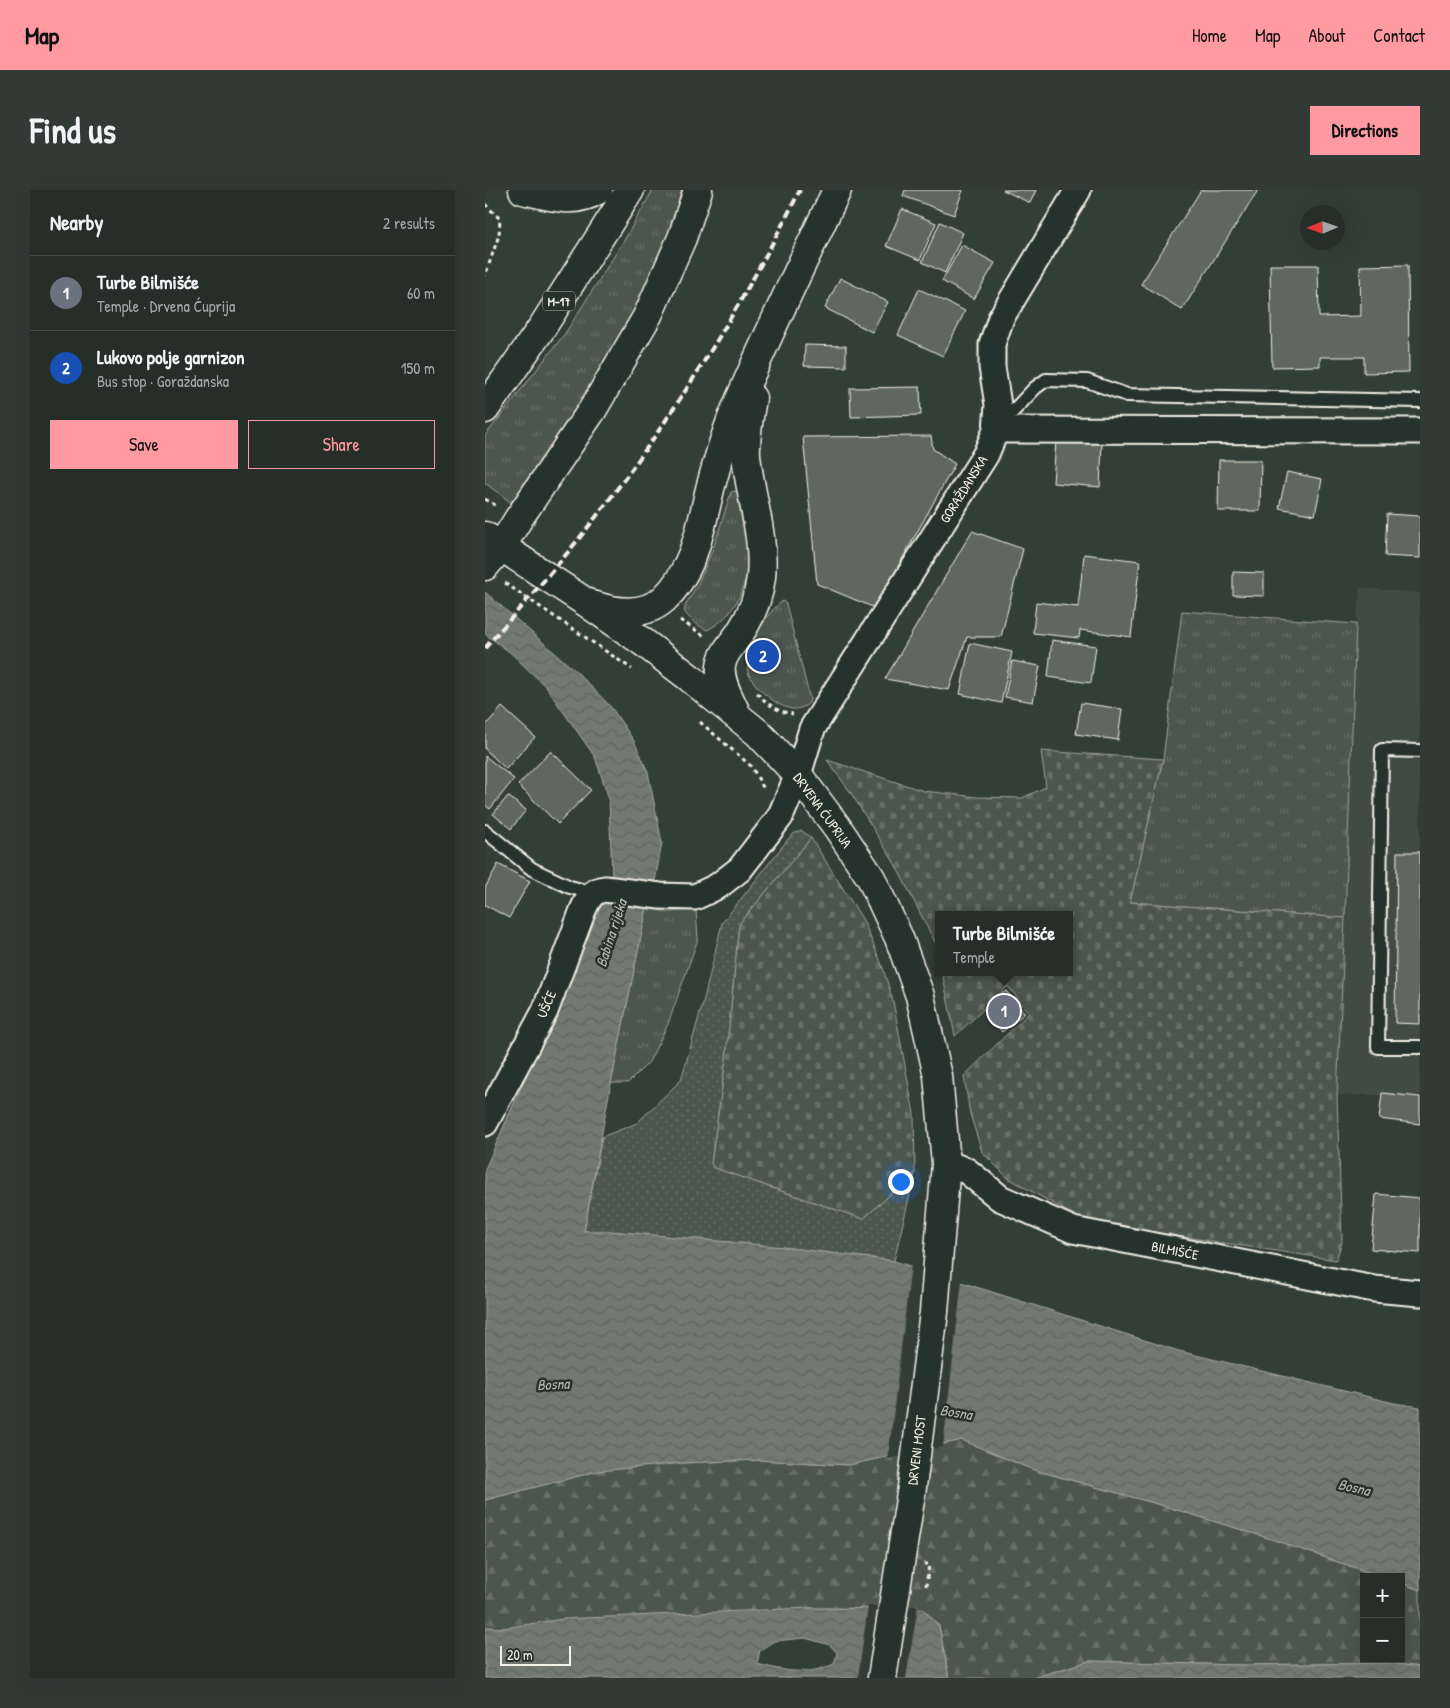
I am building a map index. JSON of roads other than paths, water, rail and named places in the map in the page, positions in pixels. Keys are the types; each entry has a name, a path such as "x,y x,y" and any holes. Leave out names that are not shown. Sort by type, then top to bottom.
{"main road":[{"path":"523,190 553,194 569,200 589,196 598,190"},
{"name":"M-17","path":"485,410 541,330 629,190"},
{"path":"492,557 593,409 648,315 682,238 698,190"},
{"path":"587,603 622,612 641,611 664,599 685,570 697,543 722,447 734,414 789,289 837,190"},
{"path":"736,714 723,681 721,666 727,651 755,608 761,577 761,540 746,453 747,430 758,358"},
{"name":"DRVENA ĆUPRIJA","path":"492,557 587,603 643,642 736,714 758,733 798,775 837,827 871,878 899,938 920,996 938,1076 946,1163 942,1221"},
{"name":"DRVENI MOST","path":"882,1678 912,1487 934,1312 942,1221"}],"street":[{"name":"GORAŽDANSKA","path":"599,891 695,897 719,886 740,869 780,817 798,775 812,729 986,454 996,430 998,405 992,367 992,344 1001,318 1078,190"},
{"path":"996,430 1420,431"},
{"name":"UŠĆE","path":"485,1123 545,1011 583,910 588,900 599,891"},
{"name":"BILMIŠĆE","path":"946,1163 967,1171 1000,1198 1073,1230 1365,1288 1420,1293"}],"lane":[{"path":"996,430 1035,388 1045,380 1087,381 1127,395 1420,401"},
{"path":"1420,751 1382,750 1378,1047 1420,1047"},
{"path":"485,830 532,869 570,887 599,891"}],"water":[{"path":"485,592 578,673 611,707 634,741 648,772 662,843 655,881 612,878 609,799 595,757 546,687 511,653 485,634"},
{"path":"604,893 647,907 611,1083 584,1231 610,1231 782,1247 894,1261 1179,1351 1394,1403 1420,1407 1420,1590 1405,1584 1405,1573 1370,1573 1268,1538 1168,1507 1031,1469 962,1440 849,1465 758,1460 683,1463 598,1471 485,1500 485,1169"},
{"path":"808,1608 923,1609 939,1626 949,1678 485,1678 485,1627 503,1628 563,1619","holes":["805,1638 830,1645 837,1653 834,1664 824,1668 796,1671 757,1664 760,1650 774,1641"]},
{"path":"1089,1661 1238,1665 1390,1663 1420,1667 1420,1678 1033,1678"}],"railway":[{"path":"485,648 570,550 643,454 672,412 752,280 800,190"}],"place":[{"name":"Lukovo polje garnizon","path":"763,656"},
{"name":"Turbe Bilmišće","path":"1004,1011"}],"water label":[{"name":"Babina rijeka","path":"611,933"},
{"name":"Bosna","path":"553,1384"},
{"name":"Bosna","path":"956,1412"},
{"name":"Bosna","path":"1354,1487"}]}
